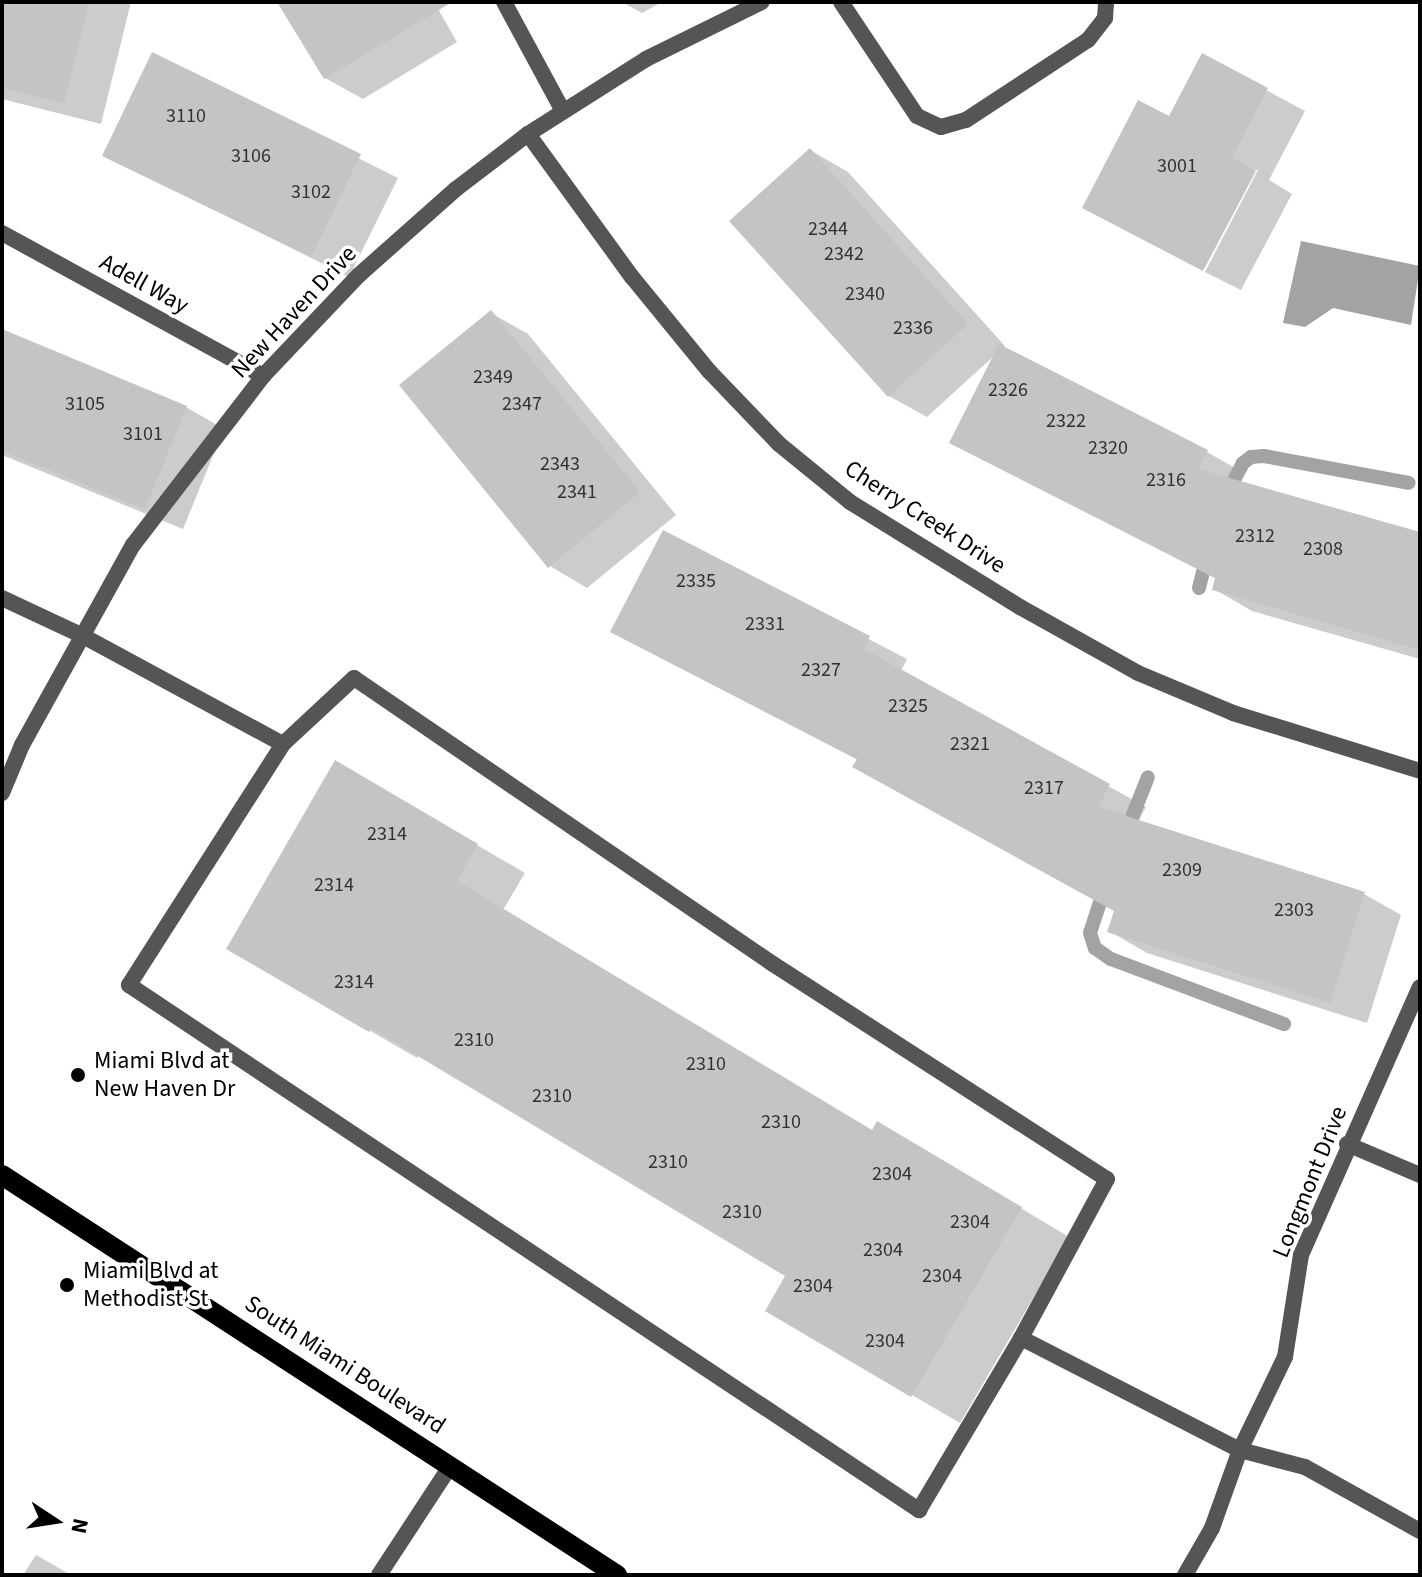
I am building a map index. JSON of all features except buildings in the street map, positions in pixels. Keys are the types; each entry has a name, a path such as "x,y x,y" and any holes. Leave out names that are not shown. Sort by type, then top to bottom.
{"main road":[{"name":"South Miami Boulevard","path":"2,1175 617,1575"}],"street":[{"path":"504,2 563,111"},
{"name":"New Haven Drive","path":"2,793 22,745 133,545 263,376 359,275 456,189 528,134 646,59 762,2"},
{"path":"841,2 917,116 941,127 966,120 1088,40 1105,18 1106,2"},
{"name":"Cherry Creek Drive","path":"528,134 632,277 709,371 779,444 850,502 1020,607 1138,673 1233,713 1420,771"},
{"name":"Adell Way","path":"2,233 263,376"},
{"path":"2,598 83,636 283,744"},
{"path":"354,678 773,964 1107,1179 1021,1338 919,1510 129,985 283,744 354,678"},
{"name":"Longmont Drive","path":"1185,1575 1212,1528 1240,1450 1285,1357 1301,1255 1347,1144 1420,987"},
{"path":"1347,1144 1420,1175"},
{"path":"1021,1338 1240,1450 1305,1467 1420,1531"},
{"path":"379,1575 451,1465"}],"shaded area":[{"path":"1301,241 1420,266 1411,325 1333,308 1305,327 1283,323"}],"waterway":[{"path":"1226,495 1243,463 1251,457 1264,456 1409,483"},
{"path":"1199,588 1208,553"},
{"path":"1125,835 1148,777"},
{"path":"1105,887 1090,933 1095,948 1111,959 1284,1024"}],"place":[{"name":"Miami Blvd at New Haven Dr","path":"78,1075"},
{"name":"Miami Blvd at Methodist St","path":"67,1285"}]}
